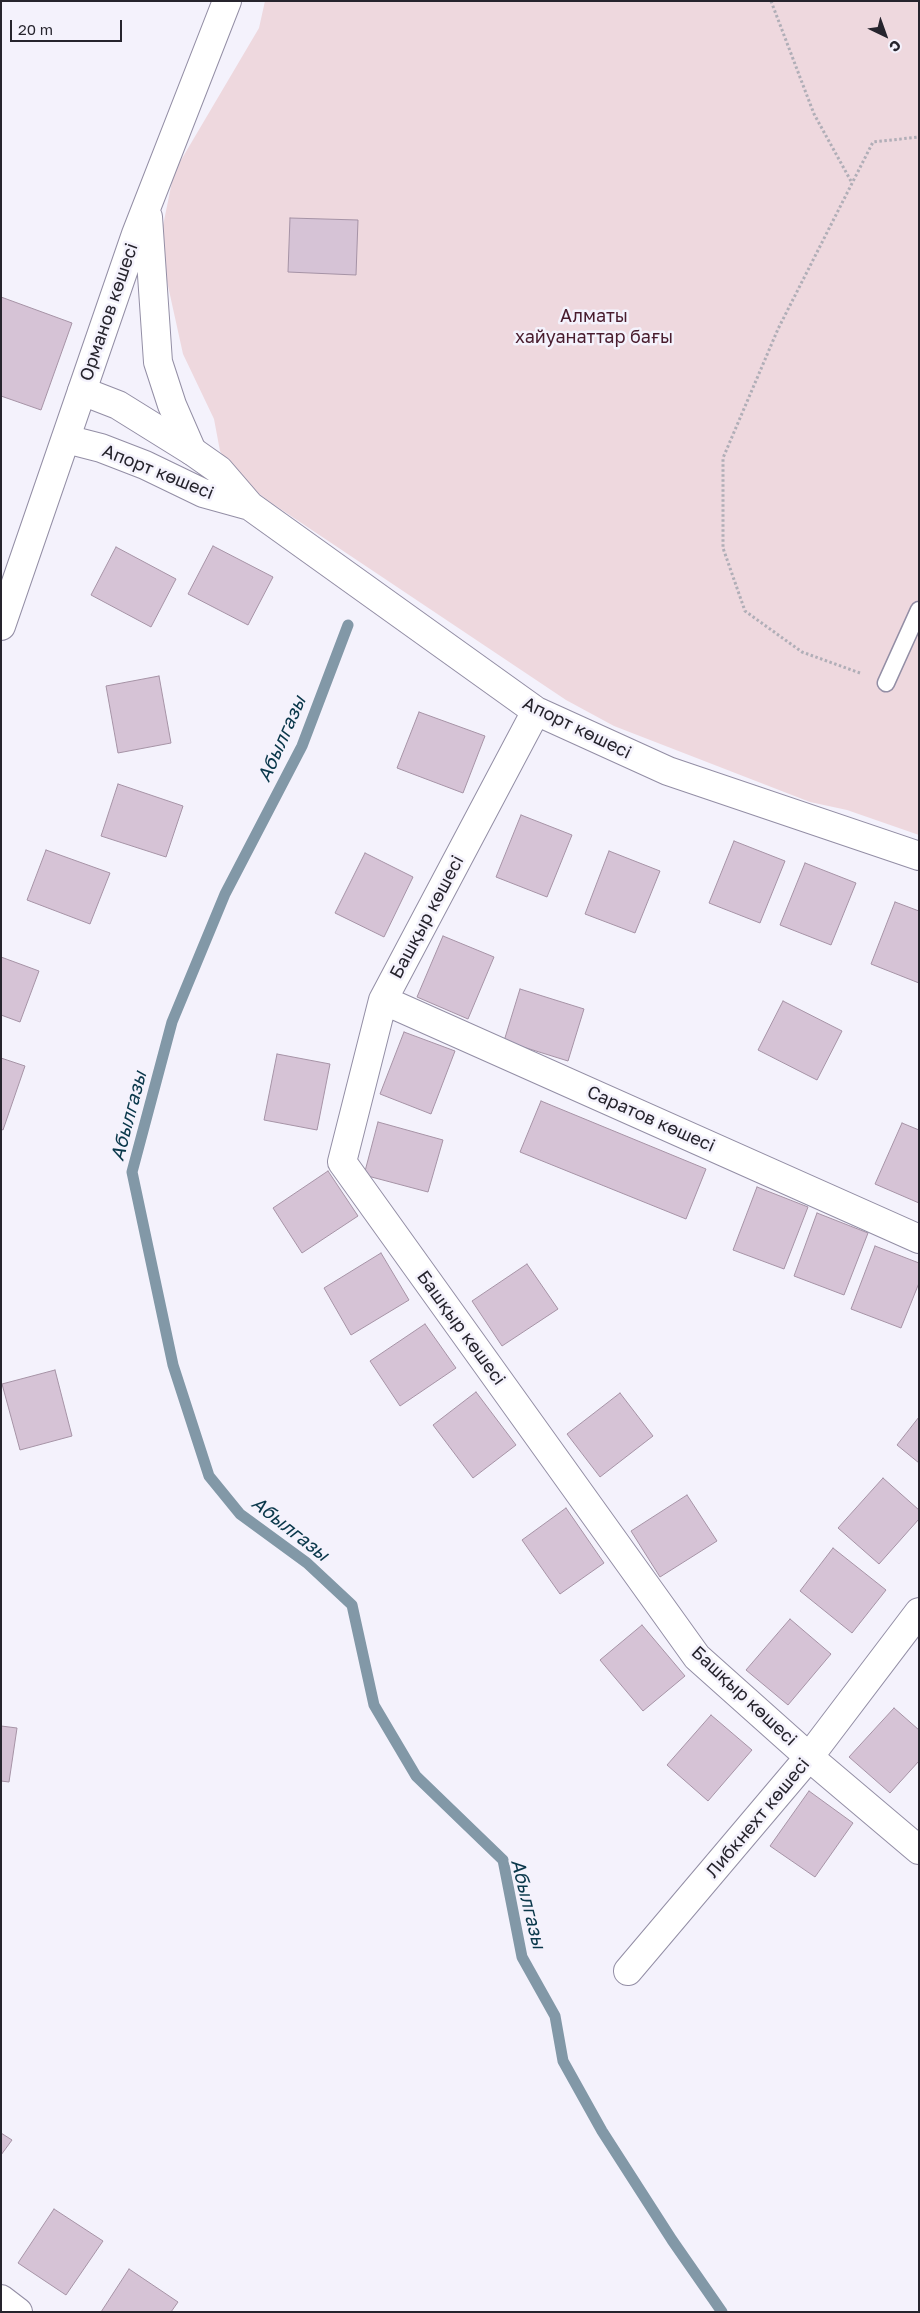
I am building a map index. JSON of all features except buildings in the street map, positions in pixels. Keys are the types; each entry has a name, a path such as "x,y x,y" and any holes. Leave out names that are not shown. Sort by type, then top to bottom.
{"street":[{"name":"Орманов көшесі","path":"1,626 147,207 227,1"},
{"path":"147,207 158,362 172,405 192,451"},
{"name":"Апорт көшесі","path":"82,391 118,405 219,470 250,506 536,712 668,771 919,856"},
{"name":"Апорт көшесі","path":"66,439 101,448 145,465 203,493 250,506"},
{"name":"Башқыр көшесі","path":"536,712 383,1000 342,1162 697,1657 809,1757 919,1850"},
{"name":"Саратов көшесі","path":"383,1000 919,1239"},
{"name":"Либкнехт көшесі","path":"628,1971 809,1757 919,1612"},
{"path":"1,2299 18,2312"}],"lane":[{"path":"886,683 919,610"}],"path":[{"path":"772,1 814,114 852,183"},
{"path":"886,683 802,652 745,611 723,548 723,458 778,329 873,142 919,137"}],"green space":[{"name":"Алматы хайуанаттар бағы","path":"265,1 919,1 919,835 847,810 810,802 614,726 566,700 270,502 234,475 220,451 214,419 183,354 159,245 174,172 259,28"}],"waterway":[{"name":"Абылгазы","path":"348,625 302,746 225,894 172,1022 132,1172 173,1365 209,1476 240,1514 307,1563 352,1605 374,1705 416,1776 503,1860 522,1957 555,2016 563,2061 602,2131 672,2240 722,2312"}]}
